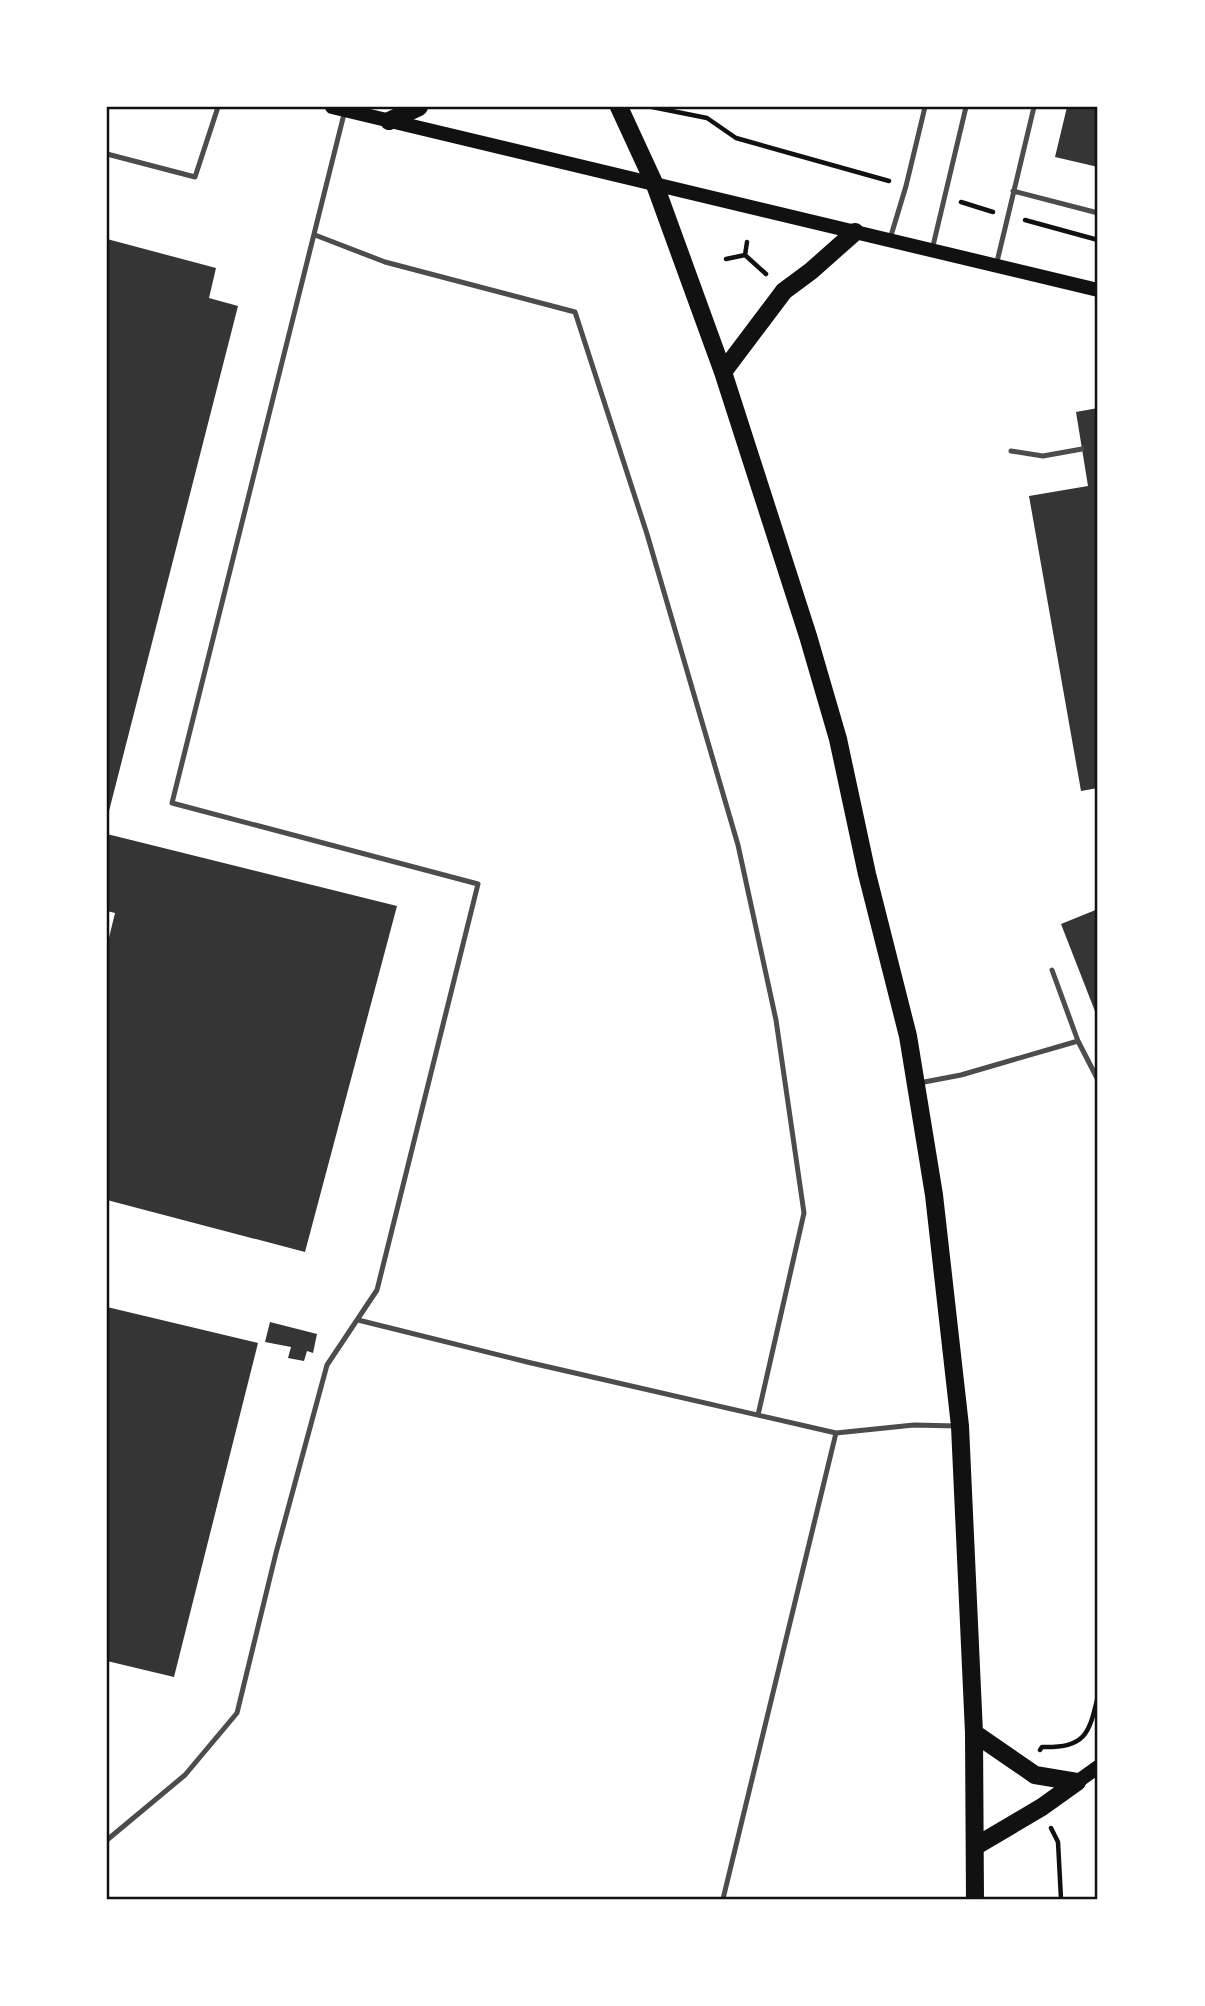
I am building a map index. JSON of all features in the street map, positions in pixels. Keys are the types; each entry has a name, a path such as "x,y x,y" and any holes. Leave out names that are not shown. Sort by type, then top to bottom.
{"main road":[{"path":"389,121 419,107"},
{"path":"620,107 655,185 723,372 808,636 838,740 867,874 908,1036 934,1195 960,1426 974,1733 975,1899"},
{"path":"339,109 1098,290"},
{"path":"723,372 784,291 855,232"},
{"path":"974,1733 1035,1775 1077,1782"},
{"path":"976,1846 1042,1807 1098,1767"}],"lane":[{"path":"107,154 195,177 218,107"},
{"path":"890,240 925,107"},
{"path":"932,250 966,107"},
{"path":"996,266 1034,107"},
{"path":"107,1840 185,1775 237,1713 276,1553 327,1365 377,1290 478,884 172,803 315,235 339,109"},
{"path":"1013,191 1098,213"},
{"path":"315,235 385,262 575,312 647,534 734,832 769,979 776,1020 804,1213 758,1415"},
{"path":"1011,451 1043,456 1082,449"},
{"path":"1052,970 1078,1041 1098,1080"},
{"path":"916,1083 961,1074 1078,1041"},
{"path":"358,1321 836,1433 914,1426 960,1426"},
{"path":"723,1899 836,1433"}],"path":[{"path":"653,107 707,118 736,138 889,181"},
{"path":"953,200 993,212"},
{"path":"1027,221 1098,240"},
{"path":"745,256 747,242"},
{"path":"726,259 745,256"},
{"path":"745,256 775,283"},
{"path":"1037,1754 1042,1747 1064,1748 1081,1740 1092,1722 1098,1696"},
{"path":"1058,1842 1061,1899"}],"building":[{"path":"1067,107 1098,107 1098,167 1055,157"},
{"path":"107,239 216,268 209,298 238,306 108,815"},
{"path":"1098,408 1098,788 1081,791 1029,496 1088,486 1076,412"},
{"path":"107,834 397,906 305,1252 107,1200 107,946 115,913 107,911"},
{"path":"1098,909 1098,1019 1061,924"},
{"path":"107,1307 258,1343 174,1677 107,1661"},
{"path":"270,1322 317,1334 313,1353 307,1351 304,1361 288,1358 291,1347 265,1342"}]}
